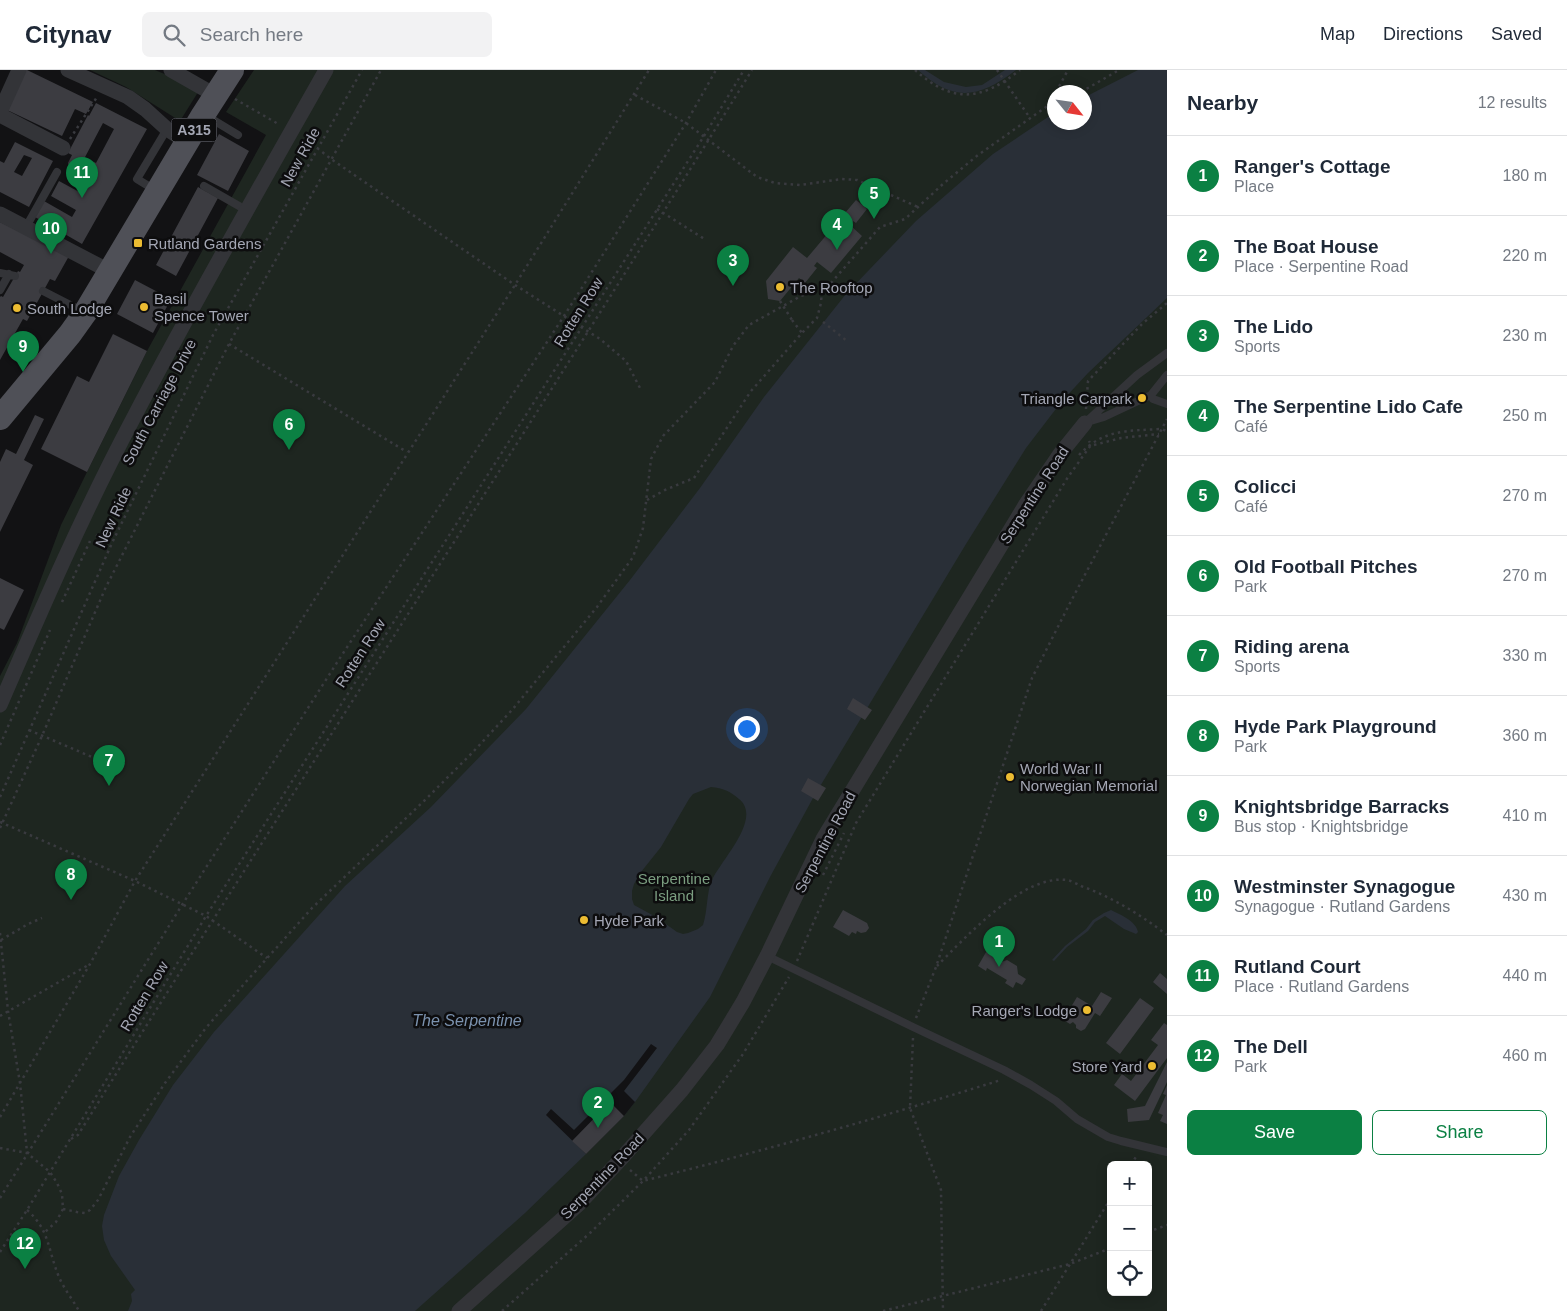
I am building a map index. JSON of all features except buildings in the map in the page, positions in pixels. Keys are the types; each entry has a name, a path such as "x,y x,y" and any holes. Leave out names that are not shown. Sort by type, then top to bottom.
{"main road":[{"name":"A315","path":"2,413 70,334 85,313 187,142 217,102 232,70"}],"street":[{"path":"19,70 0,114 63,148"},
{"path":"68,70 128,98 187,142"},
{"path":"171,70 188,74 217,102"},
{"name":"South Carriage Drive","path":"0,705 47,597 133,418 246,210 326,70"},
{"path":"0,214 111,272"},
{"name":"Serpentine Road","path":"459,1311 578,1204 682,1090 717,1045 744,1002 823,838 1026,504 1060,454 1085,422"}],"lane":[{"path":"217,102 238,135"},
{"path":"158,192 137,179 167,128"},
{"path":"26,227 56,172"},
{"path":"204,186 246,210"},
{"path":"0,273 12,275 0,290"},
{"path":"43,291 85,313"},
{"name":"Serpentine Road","path":"1085,422 1137,375 1167,353"},
{"path":"1085,422 1104,417 1151,395 1167,375"},
{"path":"1151,395 1153,399 1167,404"},
{"path":"767,956 1015,1076 1056,1102 1077,1119 1108,1137 1167,1152"}],"path":[{"name":"New Ride","path":"0,796 112,543 213,335 362,70"},
{"path":"0,828 105,589 229,344 381,70"},
{"path":"0,1117 90,964 136,881 407,452 515,285 649,70"},
{"name":"Rotten Row","path":"0,1198 182,905 338,661 564,316 686,123 716,70"},
{"name":"Rotten Row","path":"0,1252 206,916 704,136 744,70"},
{"path":"70,1139 78,1135 212,920 663,213 752,70"},
{"path":"914,70 938,87 953,94 962,95 980,93 991,89 1020,70"},
{"path":"1060,85 1068,70"},
{"path":"1092,86 1119,70"},
{"path":"998,71 1030,118"},
{"path":"635,95 686,123 757,178 776,183 800,185 842,179 857,180 918,207"},
{"path":"63,148 94,102"},
{"path":"217,102 285,127"},
{"path":"63,1209 77,1212 90,1210 98,1200 130,1137 164,1083 205,1029 312,908 424,801 512,710 597,607 633,557 644,528 651,460 663,436 715,382 733,346 749,325 801,296 822,289 831,283 880,227 905,219 978,155 1047,106"},
{"path":"307,140 331,159 515,285 600,339 626,361 640,388"},
{"path":"657,209 706,240"},
{"path":"647,500 694,478 751,391 817,318 822,289"},
{"path":"780,301 802,333"},
{"path":"1091,445 1085,422 1088,380 1142,324 1167,303"},
{"path":"824,322 847,341"},
{"path":"229,344 407,452"},
{"path":"943,1311 941,1190 910,1108 913,1028 936,967 1032,678 1167,419"},
{"path":"1108,434 1161,429 1167,431"},
{"path":"1060,454 1121,438 1159,434"},
{"path":"502,1311 590,1232 642,1181 689,1130 743,1054 793,969 856,823 1068,477 1091,445"},
{"path":"60,606 94,535 112,543"},
{"path":"0,745 52,623"},
{"path":"29,730 92,756"},
{"path":"1,822 136,881 206,916 268,958"},
{"path":"936,967 974,929 1004,904 1028,888 1047,882 1067,880 1096,891 1150,922 1167,935"},
{"path":"1,940 42,918"},
{"path":"0,933 8,1012 20,1083 28,1153"},
{"path":"0,1016 90,964"},
{"path":"642,1181 744,1156 1015,1076"},
{"path":"0,1148 28,1153 50,1172 62,1194 63,1209 56,1222 45,1232"},
{"path":"620,1160 642,1181"},
{"path":"1041,1311 1107,1204"},
{"path":"27,1210 45,1232 60,1277 79,1311"},
{"path":"1152,1231 1167,1225"},
{"path":"883,1311 1070,1264 1107,1250"}],"green space":[{"path":"90,70 155,70 200,89 180,121 126,87"},
{"name":"Hyde Park","path":"254,70 1167,70 1167,1311 0,1311 0,676 17,643 61,525 87,472 147,351 266,135 226,112"}],"water":[{"path":"918,70 925,70 944,82 966,87 982,85 1005,70 1016,70 990,86 967,93 943,88"},
{"name":"The Serpentine","path":"1138,70 1167,70 1167,298 1088,373 1062,401 1026,448 813,798 770,877 710,997 635,1102 624,1116 525,1213 415,1311 128,1311 132,1301 131,1294 135,1290 111,1256 104,1240 102,1226 104,1215 119,1176 173,1085 214,1032 345,886 431,807 526,709 630,580 700,488 764,397 846,294 916,221 993,154 1047,118 1047,130 1092,130 1092,93","holes":["711,787 726,790 739,799 745,807 746,817 743,828 712,880 703,925 698,929 683,934 634,905 632,899 634,884 661,847 693,794"]},
{"path":"1111,910 1131,922 1138,932 1136,934 1124,929 1105,916 1095,922 1088,931 1067,947 1054,961 1052,960 1065,946 1086,929 1093,920"}],"pier":[{"path":"651,1044 657,1048 624,1091 635,1102 624,1116 586,1154 546,1115 551,1109 574,1130 624,1080"}],"place":[{"name":"Rutland Court","path":"82,198"},
{"name":"Colicci","path":"874,219"},
{"name":"Rutland Gardens","path":"138,243"},
{"name":"The Serpentine Lido Cafe","path":"837,250"},
{"name":"Westminster Synagogue","path":"51,254"},
{"name":"The Lido","path":"733,286"},
{"name":"The Rooftop","path":"780,287"},
{"name":"Basil Spence Tower","path":"144,307"},
{"name":"South Lodge","path":"17,308"},
{"name":"Knightsbridge Barracks","path":"23,372"},
{"name":"Triangle Carpark","path":"1142,398"},
{"name":"Old Football Pitches","path":"289,450"},
{"name":"World War II Norwegian Memorial","path":"1010,777"},
{"name":"Riding arena","path":"109,786"},
{"name":"Hyde Park Playground","path":"71,900"},
{"name":"Hyde Park","path":"584,920"},
{"name":"Ranger's Cottage","path":"999,967"},
{"name":"Ranger's Lodge","path":"1087,1010"},
{"name":"Store Yard","path":"1152,1066"},
{"name":"The Boat House","path":"598,1128"},
{"name":"The Dell","path":"25,1269"}],"park label":[{"name":"Serpentine Island","path":"674,886"}]}
